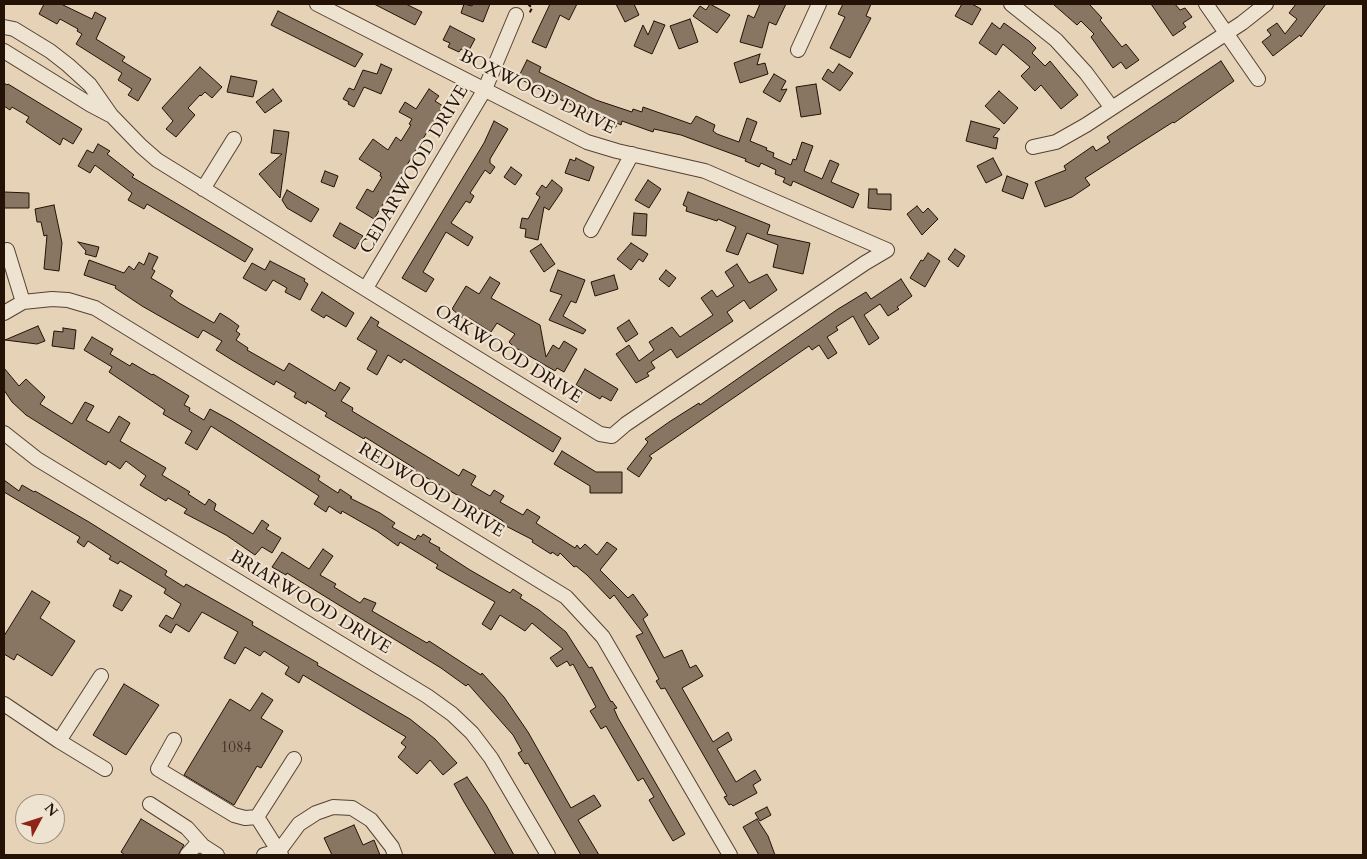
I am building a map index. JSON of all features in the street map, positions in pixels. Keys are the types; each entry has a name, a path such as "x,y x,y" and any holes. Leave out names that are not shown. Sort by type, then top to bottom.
{"street":[{"name":"BOXWOOD DRIVE","path":"317,4 587,142 685,165 721,177 887,250"},
{"path":"798,50 819,4"},
{"path":"1011,4 1056,40 1086,73 1112,108"},
{"path":"1206,4 1258,79"},
{"path":"1033,147 1056,142 1112,108 1226,33 1266,4"},
{"name":"CEDARWOOD DRIVE","path":"366,288 485,89 516,15"},
{"name":"OAKWOOD DRIVE","path":"4,27 14,29 50,51 68,65 90,85 111,115 140,146 157,160 600,434 612,436 642,412 887,250"},
{"name":"OAKWOOD DRIVE","path":"4,51 90,105 111,115"},
{"path":"203,189 234,139"},
{"path":"591,230 632,154"},
{"path":"7,250 23,302"},
{"name":"REDWOOD DRIVE","path":"4,313 23,302 68,300 95,308 566,597 603,637 730,855"},
{"name":"BRIARWOOD DRIVE","path":"4,433 37,459 427,696 452,714 472,732 491,758 548,855"},
{"path":"59,742 101,676"},
{"path":"8,706 59,742 105,769"},
{"path":"174,740 158,769 234,815 245,818 257,816 294,759"},
{"path":"150,804 187,828 203,846 217,855"},
{"path":"280,853 298,824 316,813 333,807 352,808 371,820 392,847 395,855"},
{"path":"257,816 280,853"},
{"path":"187,855 196,845 203,846"},
{"path":"264,855 280,853"}],"building":[{"path":"44,4 61,4 92,19 95,12 106,18 96,39 125,57 122,61 151,79 138,101 128,95 132,89 118,80 122,73 76,44 82,34 77,31 78,29 60,19 57,24 39,14"},
{"path":"374,4 406,4 422,12 415,25"},
{"path":"464,4 472,6 473,4 490,4 483,22 461,13"},
{"path":"550,4 577,4 569,20 560,15 546,48 532,42"},
{"path":"616,4 634,4 639,15 625,22"},
{"path":"710,4 730,15 717,33 693,16 700,6 706,10"},
{"path":"760,4 786,4 776,25 769,22 762,48 740,42 748,15 754,18"},
{"path":"843,4 871,4 866,16 871,18 850,58 830,48 845,17 838,14"},
{"path":"962,4 972,4 981,9 972,25 955,16"},
{"path":"1053,4 1089,4 1102,18 1100,20 1122,47 1126,44 1139,60 1126,69 1121,62 1113,68 1091,37 1094,34 1081,21 1077,25"},
{"path":"1151,4 1175,4 1180,10 1185,8 1192,17 1183,23 1186,27 1173,36"},
{"path":"1296,4 1326,4 1301,37 1300,35 1273,56 1262,42 1271,35 1267,30 1277,23 1285,34 1297,19 1289,13"},
{"path":"278,11 363,54 355,67 271,25"},
{"path":"690,19 698,42 679,49 670,26"},
{"path":"654,21 665,25 652,54 634,46 643,25 648,35"},
{"path":"992,23 1000,29 1004,23 1029,41 1036,48 1032,53 1045,66 1050,61 1078,95 1061,109 1041,85 1035,91 1021,76 1030,67 1003,44 996,55 979,43"},
{"path":"450,26 475,39 468,52 461,49 459,52 448,47 450,43 443,40"},
{"path":"760,54 757,65 765,63 768,74 740,83 734,63"},
{"path":"527,60 541,67 539,72 596,100 632,112 633,109 642,112 643,107 691,124 696,116 715,125 713,131 717,134 739,142 747,118 757,122 750,141 767,148 766,150 774,153 773,157 791,165 793,159 796,160 802,142 813,146 804,171 822,179 830,160 839,164 831,182 859,194 853,208 793,181 791,186 783,182 785,178 775,174 776,170 761,163 759,167 745,161 746,159 681,135 654,129 653,132 622,121 621,125 617,123 616,127 605,124 607,119 587,113 518,78"},
{"path":"1221,61 1234,81 1174,123 1085,178 1090,185 1072,197 1045,207 1035,182 1066,170 1064,166 1093,146 1096,151 1110,142 1107,137"},
{"path":"381,64 392,69 381,94 364,87 354,107 348,104 349,102 343,99 349,88 354,90 363,70 377,74"},
{"path":"839,64 853,73 840,91 822,79 828,69 833,73"},
{"path":"200,67 222,87 212,98 205,92 200,95 188,108 195,115 176,137 166,129 173,121 162,108"},
{"path":"774,74 786,81 781,90 787,89 780,102 763,92"},
{"path":"231,76 257,81 253,97 227,92"},
{"path":"4,83 82,129 73,144 63,138 60,145 26,122 29,117 12,107 10,110 4,106"},
{"path":"816,84 821,114 801,117 796,87"},
{"path":"273,89 282,101 265,113 256,102"},
{"path":"429,89 439,96 435,101 443,106 374,219 356,208 367,189 373,192 382,177 380,176 381,173 359,159 373,139 388,150 396,137 401,141 411,125 409,124 412,119 399,112 405,102 416,109"},
{"path":"999,91 1018,108 1004,124 985,106"},
{"path":"494,121 508,129 490,159 490,163 495,167 490,174 485,170 470,193 474,196 470,203 466,201 451,223 473,237 468,246 446,232 423,272 434,279 426,292 402,278 484,143"},
{"path":"971,121 1000,129 993,137 998,138 996,149 966,141"},
{"path":"274,130 289,132 280,198 259,174 282,154 271,153"},
{"path":"98,144 110,151 107,154 134,175 132,177 253,249 245,262 147,204 144,209 128,200 132,193 95,165 90,173 78,166 87,150 93,153"},
{"path":"576,158 594,167 589,181 565,173 570,159 575,161"},
{"path":"993,158 1002,175 986,183 977,166"},
{"path":"511,167 522,175 515,185 504,177"},
{"path":"325,171 338,176 334,187 321,182"},
{"path":"1007,176 1028,184 1023,199 1002,191"},
{"path":"552,180 562,188 562,191 549,210 544,207 538,240 525,237 526,229 520,228 522,218 528,219 540,197 536,194 542,185 546,188"},
{"path":"648,180 661,189 649,208 635,200"},
{"path":"869,189 877,189 877,194 891,194 891,210 868,208"},
{"path":"287,190 319,209 311,222 287,208 282,200"},
{"path":"4,192 29,193 29,208 4,208"},
{"path":"688,192 770,225 767,234 810,243 803,274 773,267 778,245 747,233 738,255 726,251 736,227 718,219 717,221 686,211 687,207 683,205"},
{"path":"54,205 62,243 59,271 44,269 47,235 44,236 41,222 37,222 35,209"},
{"path":"917,206 923,213 928,208 938,219 922,235 907,214"},
{"path":"634,213 647,214 646,236 632,235"},
{"path":"340,223 363,236 355,249 333,236"},
{"path":"78,242 99,247 96,257 85,254 86,251"},
{"path":"631,243 648,254 643,262 639,259 631,270 617,259"},
{"path":"541,244 555,264 544,272 530,251"},
{"path":"955,249 965,256 958,267 948,259"},
{"path":"149,253 158,257 152,269 155,271 151,278 173,291 170,296 179,303 214,323 220,313 239,326 236,331 240,334 236,340 248,348 247,350 284,371 289,363 335,391 340,382 350,388 341,401 353,408 352,411 459,476 463,469 476,476 471,485 490,496 494,490 504,496 500,502 523,515 527,509 540,517 536,523 575,548 577,545 580,549 585,544 597,555 607,542 617,549 600,570 628,598 633,594 648,615 643,619 664,658 682,650 690,668 696,665 703,676 682,688 713,742 728,732 732,740 717,749 736,782 755,770 761,780 753,785 757,793 733,806 729,805 724,797 727,796 665,688 661,689 656,681 659,679 636,636 643,633 614,595 610,599 587,575 576,566 574,567 560,553 558,556 552,552 551,554 532,542 533,540 502,524 503,521 485,510 483,512 473,504 413,470 414,468 365,437 364,439 325,416 327,413 307,401 306,404 294,397 296,393 276,381 274,385 216,350 222,341 203,330 198,338 142,306 115,288 116,286 84,275 89,260 124,273 129,266 134,270 139,262 144,265"},
{"path":"928,253 940,261 925,287 910,278 921,260 923,261"},
{"path":"270,261 305,279 304,281 308,284 300,300 285,292 287,288 273,280 266,291 243,278 252,263 265,270"},
{"path":"737,264 749,283 767,274 777,290 750,309 744,300 727,312 733,321 677,358 671,349 651,362 655,368 647,373 649,376 636,383 616,354 629,345 639,361 654,350 649,342 672,327 680,337 713,315 701,298 712,290 717,297 734,286 725,272"},
{"path":"558,270 585,280 576,303 571,301 563,316 586,330 583,334 549,320 562,295 550,291"},
{"path":"666,270 676,278 669,287 659,279"},
{"path":"614,275 618,289 595,296 591,282"},
{"path":"490,277 500,283 491,298 540,325 546,357 553,345 559,349 564,341 577,349 564,372 557,368 555,371 514,347 509,342 515,334 497,323 491,332 469,318 467,322 452,309 466,286 479,294"},
{"path":"901,279 912,296 897,307 899,309 888,316 880,304 864,315 879,338 869,345 853,316 836,327 838,330 827,337 837,353 828,359 819,345 812,350 809,346 649,456 652,458 639,477 627,469 648,442 645,439 669,422 699,403 700,405 838,309 866,292 871,299"},
{"path":"322,292 354,313 346,327 326,315 324,318 311,310"},
{"path":"371,317 379,322 377,326 561,438 553,452 404,359 401,363 388,355 377,375 367,369 377,351 357,339"},
{"path":"629,320 638,334 626,342 617,328"},
{"path":"38,326 45,341 37,344 5,340"},
{"path":"63,328 76,330 74,349 52,346 54,331 63,332"},
{"path":"92,337 113,349 110,354 130,366 132,363 153,374 189,396 184,405 190,408 189,411 204,420 210,409 232,421 320,476 318,480 338,493 340,489 352,497 350,498 380,513 395,523 392,527 415,540 418,535 421,537 423,534 431,539 429,542 440,548 439,550 470,570 510,593 513,589 522,595 520,598 539,610 566,632 589,668 592,667 611,702 617,708 614,709 618,718 685,834 673,841 649,800 654,797 643,778 638,781 606,726 601,729 590,711 596,707 573,664 570,666 567,661 557,667 550,658 563,649 532,623 525,631 500,615 491,630 482,624 495,602 436,568 438,565 400,542 398,546 377,531 342,511 341,514 329,506 326,512 314,504 319,496 211,426 197,450 185,443 192,431 163,414 165,410 109,372 112,367 84,350"},
{"path":"4,368 19,386 26,379 45,397 40,404 72,424 85,402 94,406 86,420 109,433 119,416 130,423 120,441 166,468 162,475 190,492 188,494 205,505 209,499 216,504 214,510 253,534 262,520 269,525 266,529 281,538 272,553 262,547 255,555 226,535 184,513 187,509 168,498 166,501 140,485 146,476 126,461 120,469 108,461 106,465 26,415 12,402 4,390"},
{"path":"585,369 618,389 611,401 602,396 600,399 576,385"},
{"path":"562,451 596,472 622,472 622,493 590,493 590,486 554,464"},
{"path":"4,480 19,491 22,485 35,491 89,522 167,571 165,575 184,587 186,584 253,622 252,625 410,719 435,739 457,763 443,775 430,760 417,774 398,757 406,747 401,743 406,737 303,675 299,683 285,674 289,667 264,651 260,656 245,647 235,664 224,658 238,632 202,612 189,632 176,624 171,633 159,626 166,615 173,619 181,604 164,593 166,589 120,561 118,564 109,559 111,556 88,541 84,547 77,542 80,537 4,492"},
{"path":"323,549 333,556 320,575 336,584 334,587 360,603 364,598 376,603 372,611 427,643 429,641 481,675 482,673 504,697 528,732 571,808 594,795 601,806 578,820 599,855 581,855 528,763 525,764 518,753 522,751 513,735 468,684 466,686 441,668 287,573 286,575 272,567 282,552 309,569"},
{"path":"120,590 132,596 122,611 113,606"},
{"path":"32,591 50,602 40,618 75,641 52,676 17,654 14,660 4,654 4,636"},
{"path":"124,684 159,705 126,755 93,735"},
{"path":"262,693 273,700 261,718 283,731 261,768 257,766 234,805 184,775 230,699 250,711"},
{"path":"467,777 486,805 514,855 496,855 464,802 454,784"},
{"path":"767,807 771,815 760,821 755,813"},
{"path":"141,819 184,845 178,855 125,855 121,852"},
{"path":"757,819 768,836 775,855 759,855 743,827"},
{"path":"354,825 363,845 374,840 380,855 332,855 324,838"}]}
